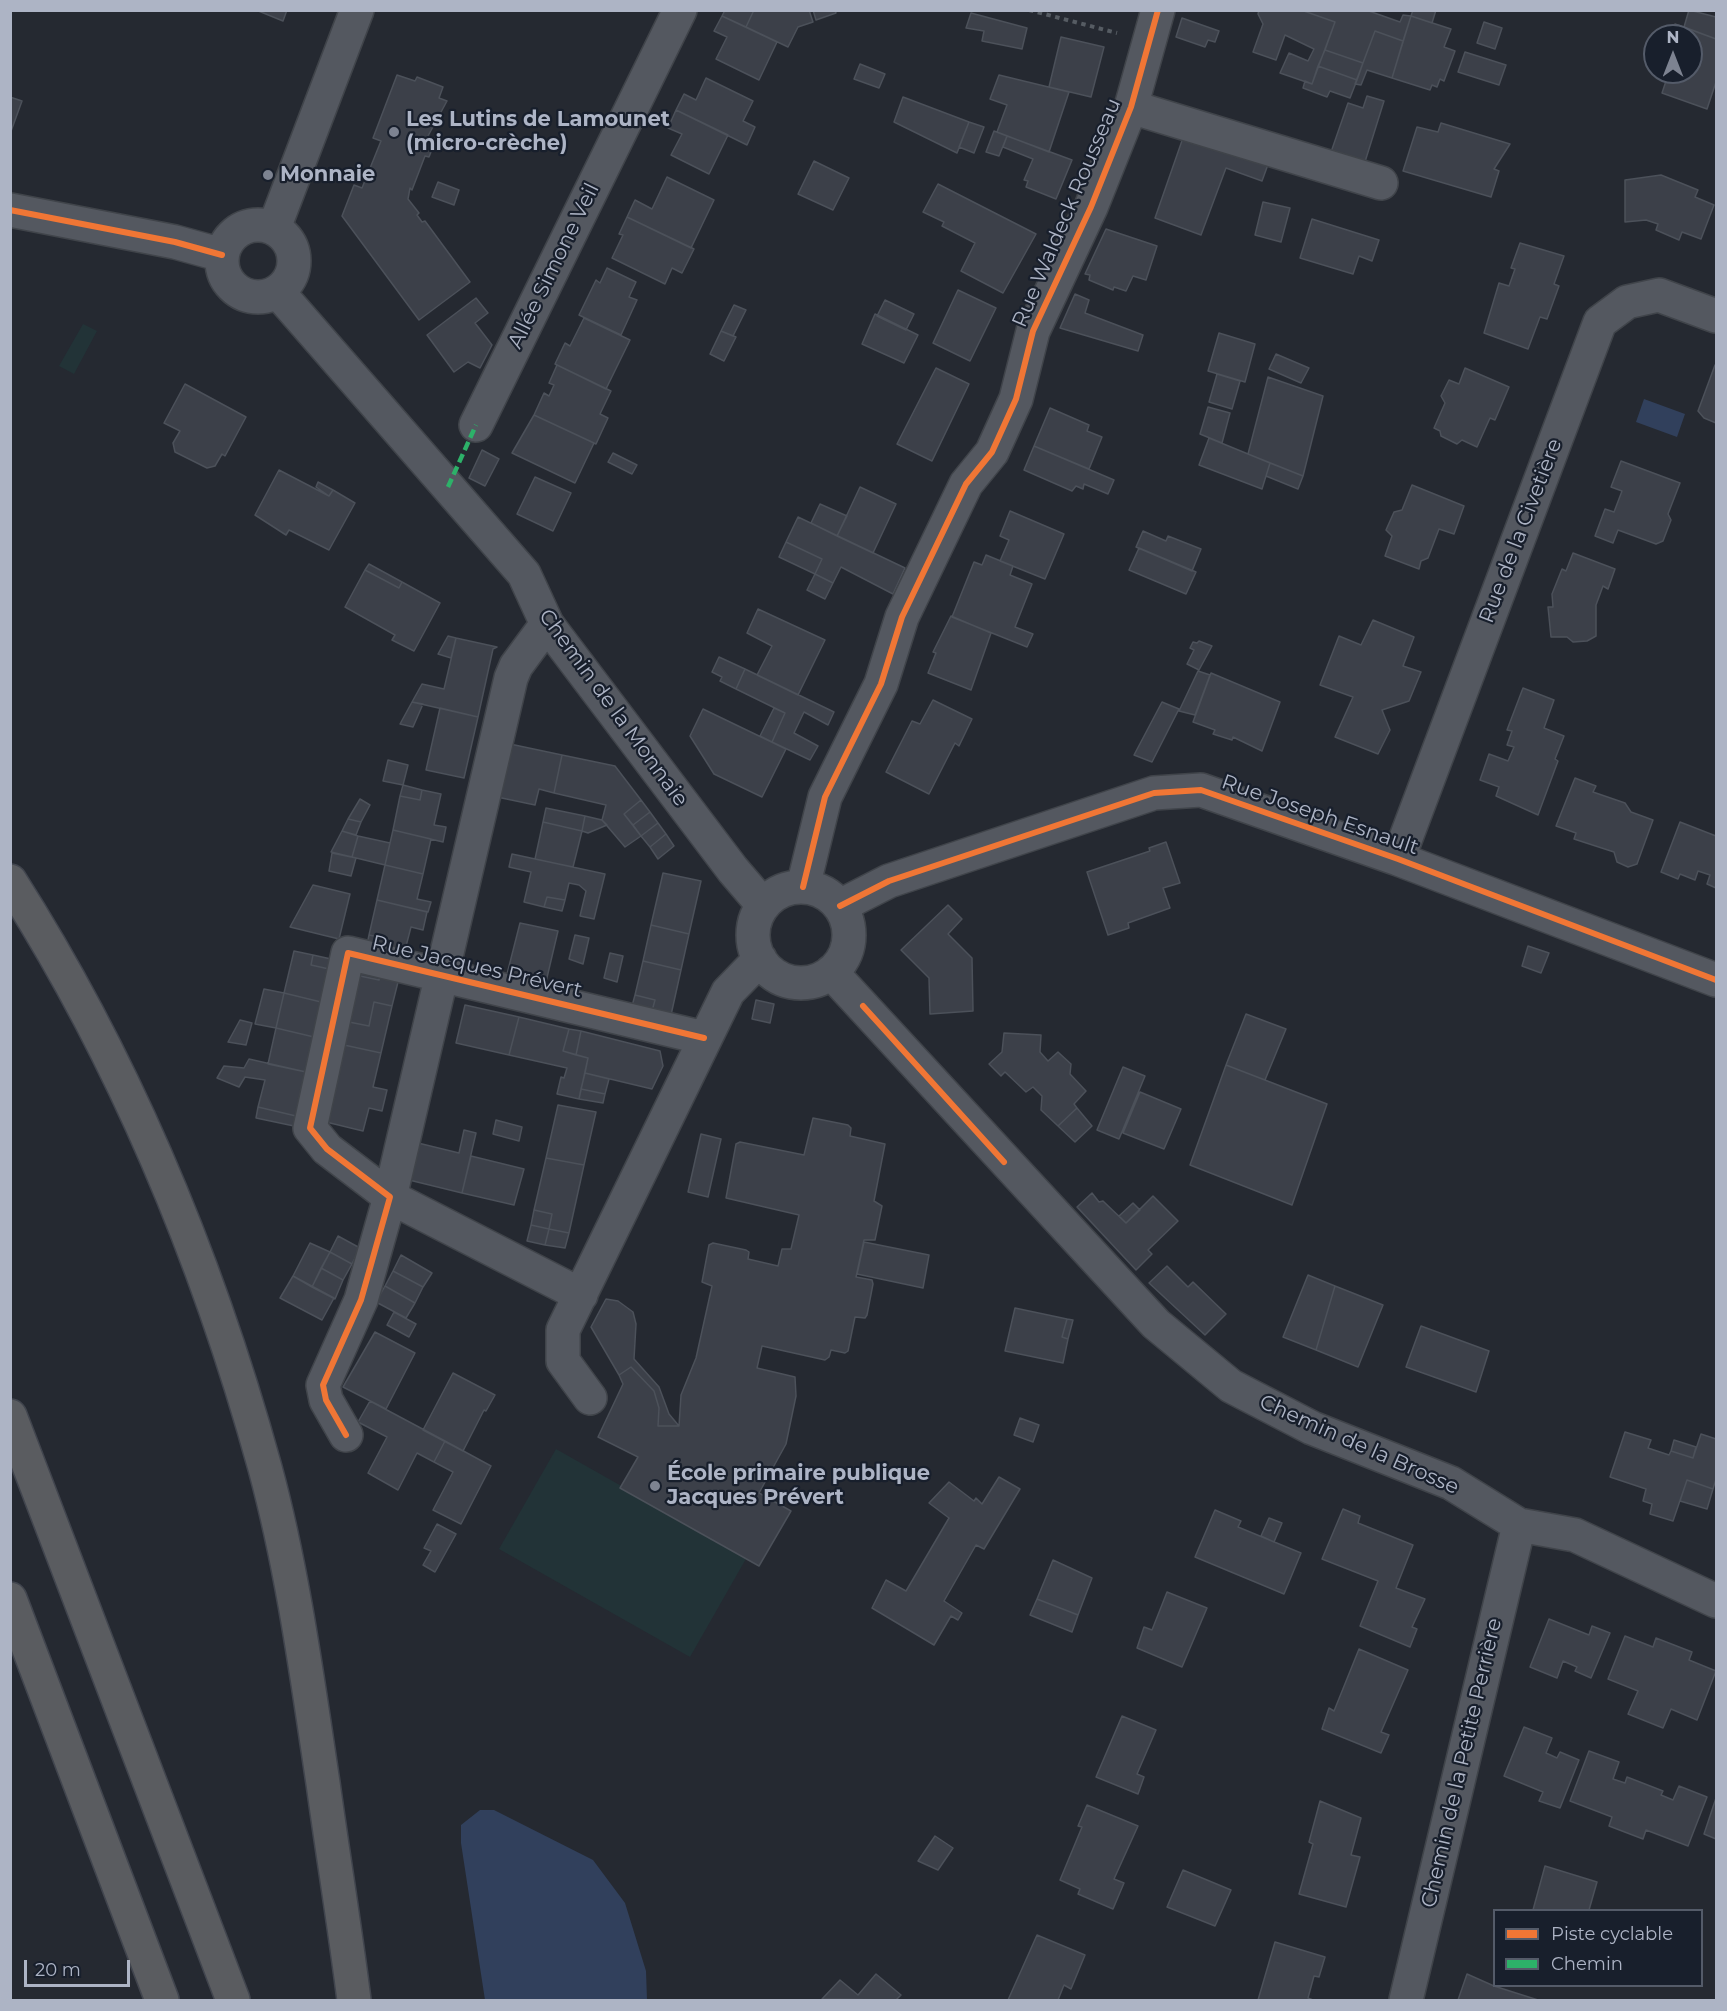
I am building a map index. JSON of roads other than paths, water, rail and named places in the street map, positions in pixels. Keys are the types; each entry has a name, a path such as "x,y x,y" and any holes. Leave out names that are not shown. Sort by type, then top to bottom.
{"highway":[{"path":"10,881 35,920 100,1039 163,1171 213,1299 265,1469 303,1642 354,2001"},
{"path":"10,1416 233,2001"},
{"path":"10,1599 162,2001"},
{"path":"10,1666 62,1733"}],"street":[{"path":"274,228 357,10"},
{"name":"Allée Simone Veil","path":"476,425 680,10"},
{"name":"Rue Waldeck Rousseau","path":"803,887 825,797 881,684 907,606 966,484 992,452 1016,399 1033,331 1091,207 1131,108 1158,10"},
{"path":"1131,108 1382,183"},
{"path":"10,210 176,242 222,255"},
{"path":"263,225 274,228 290,243 294,253 292,275 278,292 267,297 255,297 233,288 224,272 222,255 226,244 241,229 263,225"},
{"name":"Chemin de la Monnaie","path":"278,292 524,574 547,624 733,870 763,905"},
{"name":"Rue de la Civetière","path":"1398,859 1600,322 1627,302 1659,295 1716,316"},
{"name":"Rue Jacques Prévert","path":"346,1434 326,1400 323,1385 361,1300 390,1197 511,678 516,666 547,624"},
{"name":"Rue Joseph Esnault","path":"840,906 889,881 1154,793 1200,790 1398,859 1716,980"},
{"path":"803,887 817,889 840,906 847,920 849,934 841,961 831,972 817,980 801,983 785,980 771,972 760,959 753,932 763,905 774,895 788,889 803,887"},
{"name":"Rue Jacques Prévert","path":"581,1295 390,1197 327,1149 310,1128 348,953 704,1038"},
{"path":"590,1398 563,1361 563,1330 728,992 760,959"},
{"name":"Chemin de la Brosse","path":"831,972 1156,1324 1231,1386 1312,1428 1450,1483 1519,1525 1575,1534 1716,1601"},
{"name":"Chemin de la Petite Perrière","path":"1406,2001 1519,1525"}],"water":[{"path":"1644,399 1685,414 1677,437 1636,422"},
{"path":"480,1810 494,1810 593,1860 625,1903 646,1971 647,2000 485,2000 461,1843 461,1825"}],"place":[{"name":"Les Lutins de Lamounet (micro-crèche)","path":"394,132"},
{"name":"Monnaie","path":"268,175"},
{"name":"École primaire publique Jacques Prévert","path":"655,1486"}]}
